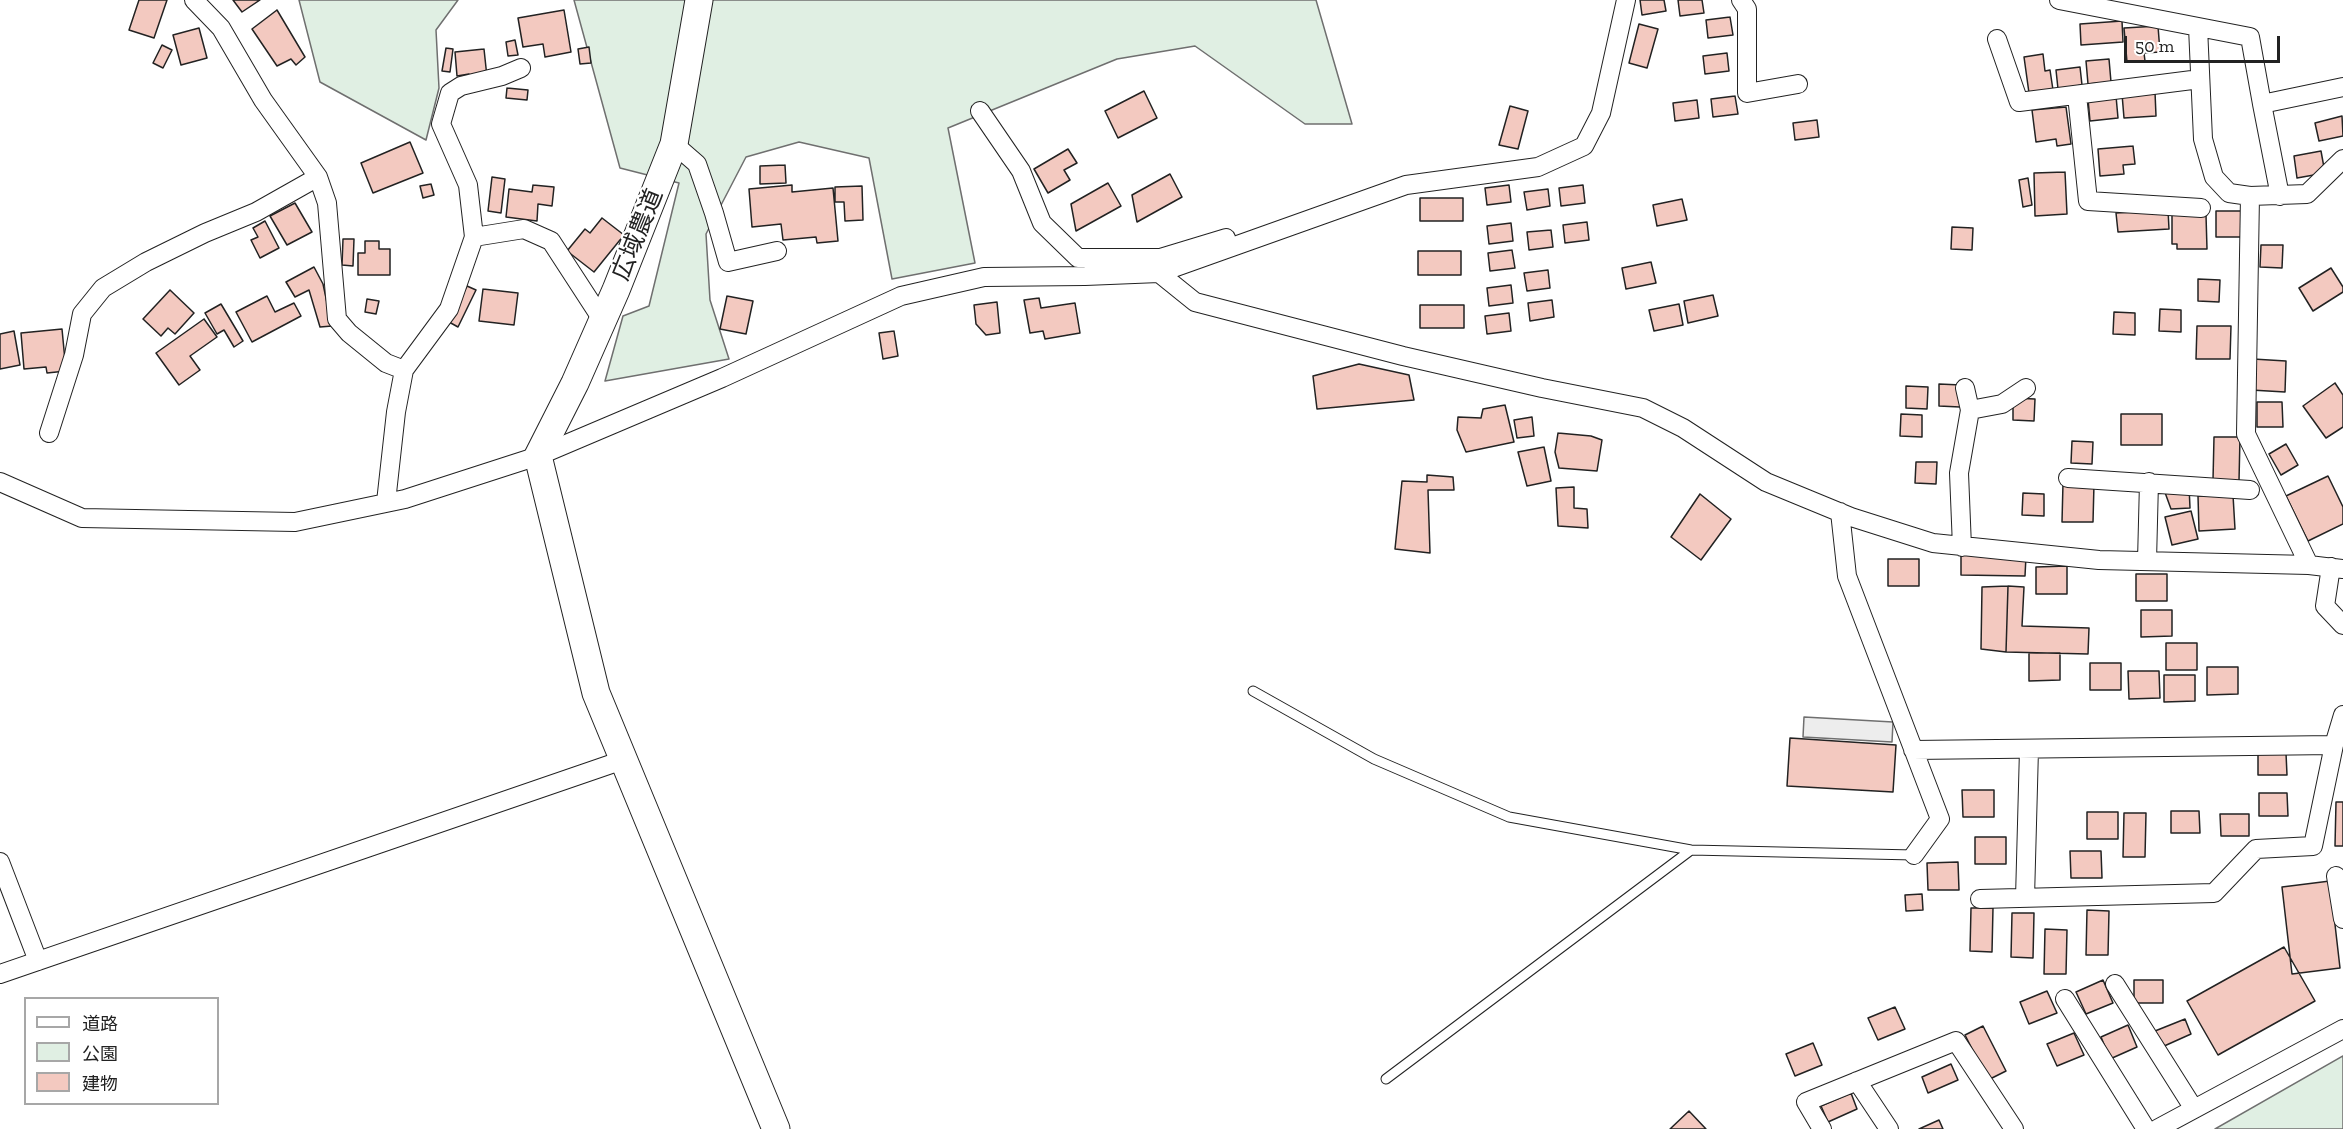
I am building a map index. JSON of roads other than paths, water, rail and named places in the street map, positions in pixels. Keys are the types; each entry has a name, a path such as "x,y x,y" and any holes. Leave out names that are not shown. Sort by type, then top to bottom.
{"street":[{"path":"194,0 221,28 263,100 318,177 327,203 337,319 349,333 386,363 404,370"},
{"name":"広域農道","path":"538,456 603,321 674,144 699,0"},
{"path":"0,482 82,518 295,522 405,499 538,456 722,378 901,296 984,277 1159,273 1406,185 1538,167 1584,146 1600,113 1626,0"},
{"path":"1741,0 1747,9 1747,93 1798,84"},
{"path":"2058,0 2250,37 2280,196"},
{"path":"2198,27 2203,139 2214,177 2229,193 2250,196 2307,194 2343,159"},
{"path":"1997,39 2019,102 2200,79"},
{"path":"386,502 396,412 404,370 449,309 474,237 468,185 441,124 450,93 460,86 521,69"},
{"path":"2262,104 2343,87"},
{"path":"2077,95 2088,201 2201,208"},
{"path":"980,111 1021,171 1042,223 1078,258 1160,258 1224,237 1248,241"},
{"path":"674,144 697,164 728,262 777,251"},
{"path":"49,433 74,356 82,314 103,288 146,262 205,233 256,212 318,177"},
{"path":"2250,196 2246,434 2309,565"},
{"path":"474,237 524,229 551,241 603,321"},
{"path":"1159,273 1195,302 1403,356 1542,388 1643,408 1683,428 1766,482 1840,512 1933,543 2099,560 2309,565 2337,568 2325,606 2343,625"},
{"path":"1962,547 1959,473 1970,410 1965,388"},
{"path":"1970,410 2002,404 2026,388"},
{"path":"538,456 596,693 776,1129"},
{"path":"2068,478 2250,490"},
{"path":"2147,561 2149,482"},
{"path":"1840,512 1847,576 1940,819 1914,855"},
{"path":"1980,898 2214,893 2256,849 2313,846 2334,745 2343,714"},
{"path":"1913,750 2334,745"},
{"path":"2025,897 2029,749"},
{"path":"0,974 623,760"},
{"path":"0,862 38,962"},
{"path":"2336,876 2343,919"},
{"path":"2115,984 2194,1109"},
{"path":"2065,999 2146,1129"},
{"path":"2157,1129 2343,1029"},
{"path":"1822,1129 1806,1102 1956,1041 2014,1129"},
{"path":"1857,1081 1889,1129"}],"lane":[{"path":"1253,692 1374,759 1509,817 1691,850 1914,855"},
{"path":"1386,1079 1691,850"}]}
